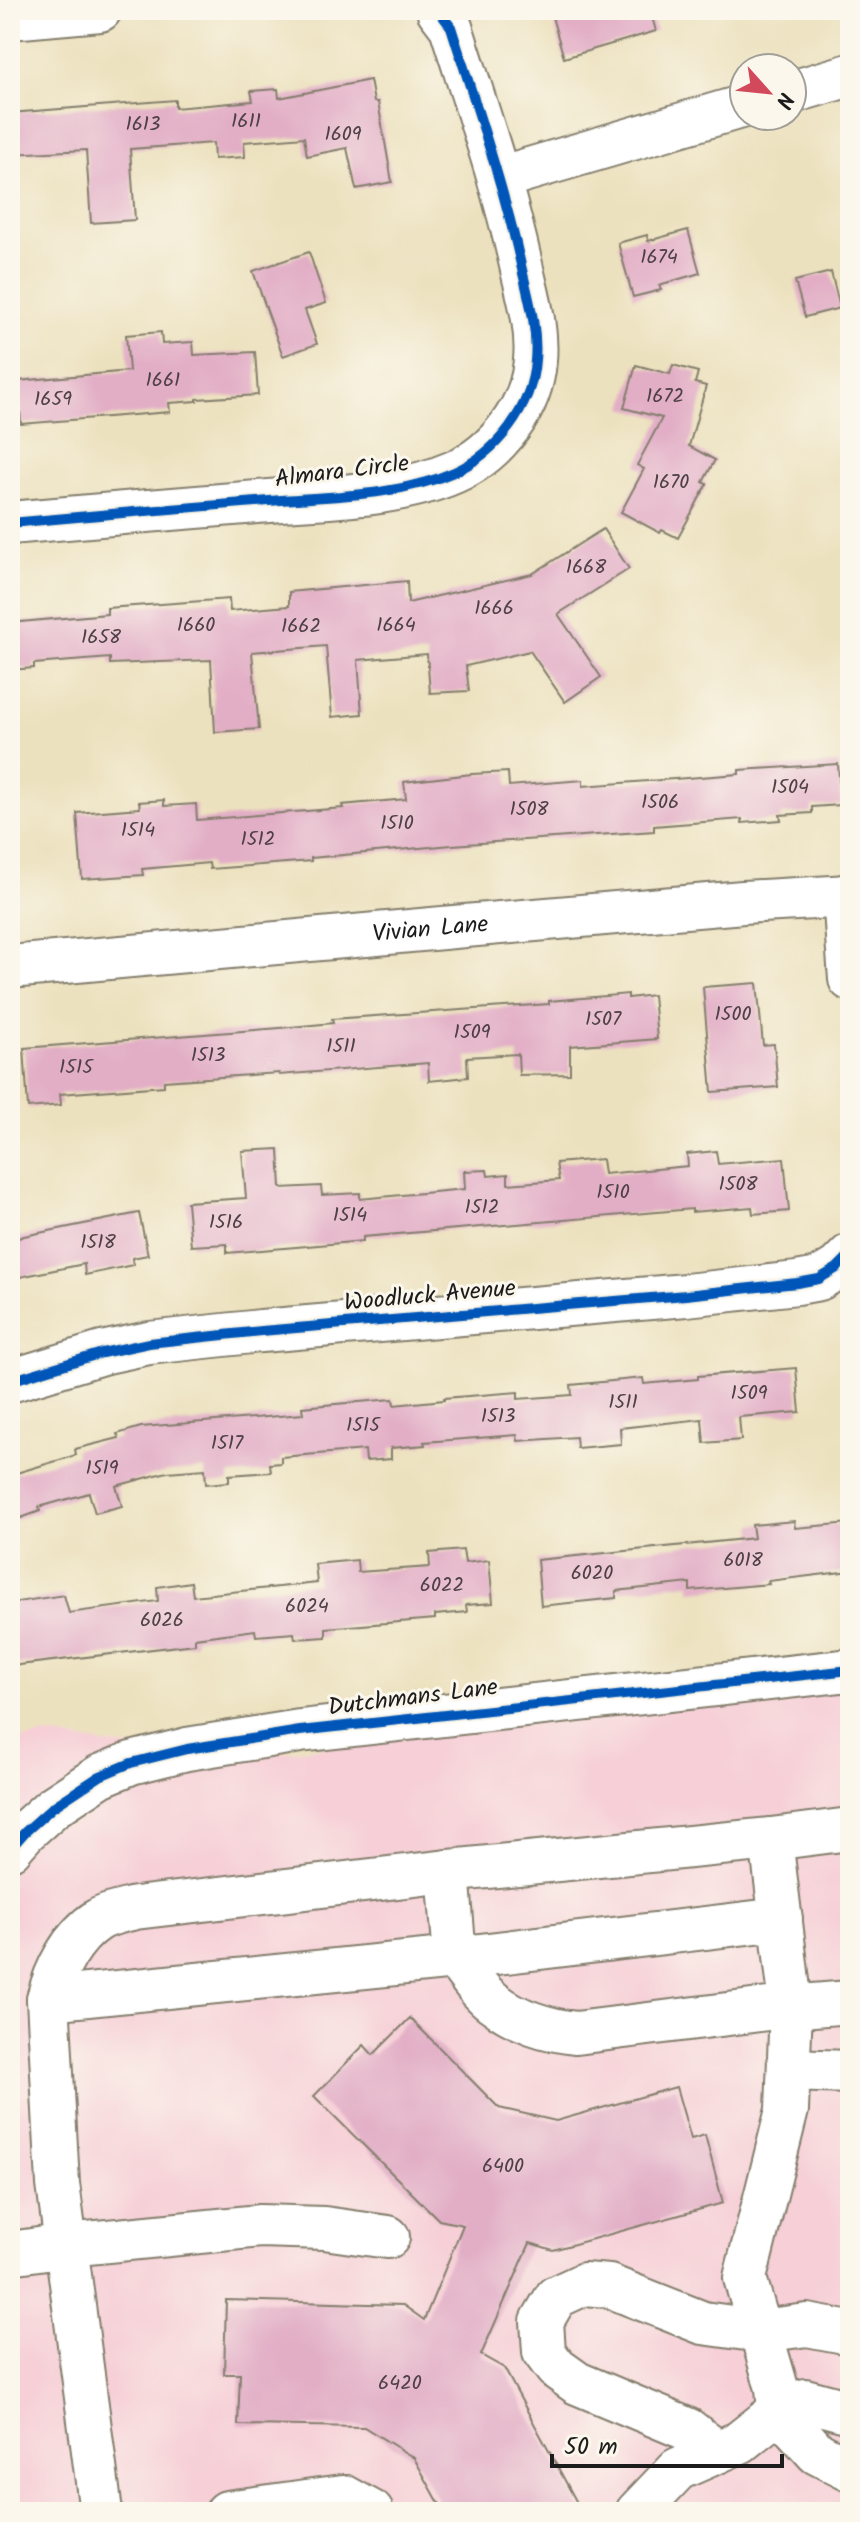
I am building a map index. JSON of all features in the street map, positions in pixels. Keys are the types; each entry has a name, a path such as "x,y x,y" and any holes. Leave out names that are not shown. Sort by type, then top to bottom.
{"street":[{"path":"10,18 100,10"},
{"name":"Almara Circle","path":"10,523 359,494 423,482 454,472 492,448 508,430 526,398 536,358 534,322 499,178 451,27 438,10"},
{"path":"808,87 850,75"},
{"path":"499,178 728,111"},
{"path":"847,896 850,979"},
{"name":"Vivian Lane","path":"10,967 542,919 847,896"},
{"name":"Woodluck Avenue","path":"10,1381 102,1353 149,1343 797,1283 819,1279 850,1255"},
{"name":"Dutchmans Lane","path":"10,1849 53,1807 79,1788 131,1763 187,1749 300,1731 850,1670"},
{"path":"101,2512 58,2184 48,1999 53,1979 73,1945 99,1919 135,1908 448,1871 850,1829"},
{"path":"771,1839 791,2006 787,2110 745,2278 777,2388 779,2411 817,2453 850,2470"},
{"path":"448,1871 455,1958 492,2001 526,2020 555,2031 576,2033 791,2006 850,2002"},
{"path":"48,1999 455,1958 781,1919"},
{"path":"789,2070 850,2072"},
{"path":"10,2253 260,2226 324,2228 388,2237"},
{"path":"717,2452 687,2429 577,2383 556,2368 544,2352 542,2321 556,2297 584,2284 609,2286 703,2323 761,2331 807,2325 850,2333"},
{"path":"637,2512 678,2469 740,2442 779,2411 805,2400 850,2412"},
{"path":"227,2512 343,2496 372,2512"}],"shaded area":[{"path":"850,1682 850,2512 10,2512 10,1741 49,1735 210,1761"}],"building":[{"path":"550,10 650,10 656,31 564,58"},
{"path":"370,80 374,102 378,102 392,182 356,189 347,148 307,156 304,137 244,142 245,157 214,159 213,143 130,149 135,220 91,223 86,150 10,154 10,113 175,100 175,108 253,101 251,91 278,89 279,98"},
{"path":"688,230 700,273 659,285 661,290 633,297 618,243 647,235 648,241"},
{"path":"309,252 326,303 305,310 317,344 283,356 253,271"},
{"path":"831,272 840,308 805,317 795,281"},
{"path":"161,332 162,344 193,342 194,355 255,352 258,395 169,403 170,412 21,424 18,381 129,371 126,335"},
{"path":"636,365 670,374 673,365 698,372 695,383 706,386 689,446 715,460 703,482 707,484 678,538 662,530 660,533 621,512 644,469 637,465 662,418 624,408"},
{"path":"603,529 629,569 558,614 601,677 565,702 530,651 466,666 469,691 430,693 427,654 358,660 362,714 332,717 326,646 252,652 259,729 215,732 211,660 110,664 110,658 34,664 34,668 10,670 10,623 107,614 107,608 229,599 230,611 289,606 289,592 407,581 408,603 532,574"},
{"path":"838,764 841,805 812,807 812,813 780,815 781,820 742,823 742,819 654,826 654,831 452,845 210,869 209,863 142,869 143,875 82,879 77,813 140,808 139,802 164,800 164,806 196,804 197,820 343,808 342,805 406,799 404,782 472,774 508,772 509,786 583,780 583,786 739,774 739,770"},
{"path":"757,983 763,1045 774,1044 778,1087 712,1092 703,987"},
{"path":"628,994 628,998 653,995 657,1039 570,1046 570,1074 519,1075 518,1054 467,1057 468,1077 429,1081 428,1063 164,1081 164,1086 60,1094 61,1105 28,1108 24,1048 333,1023 332,1019 549,1004 549,1001"},
{"path":"279,1149 281,1188 321,1186 322,1195 360,1193 360,1199 465,1189 464,1171 487,1170 488,1176 508,1174 508,1184 559,1180 556,1163 602,1159 604,1174 688,1166 687,1154 716,1151 718,1164 784,1158 789,1211 753,1214 752,1207 692,1212 692,1209 363,1237 363,1241 227,1253 227,1244 191,1246 187,1202 246,1198 242,1151"},
{"path":"139,1213 148,1255 132,1258 133,1265 85,1275 84,1264 10,1279 10,1241"},
{"path":"796,1368 800,1412 739,1417 741,1440 704,1443 702,1419 620,1428 621,1444 577,1448 576,1437 518,1441 517,1435 424,1442 425,1445 391,1448 391,1459 366,1461 365,1450 281,1457 281,1463 270,1464 271,1472 229,1475 229,1482 206,1484 205,1469 167,1472 116,1486 122,1506 95,1513 89,1493 39,1507 40,1511 10,1522 10,1475 76,1455 75,1449 119,1438 117,1434 141,1427 303,1414 302,1407 393,1399 394,1405 518,1392 518,1399 572,1395 571,1385 643,1378 644,1384"},
{"path":"794,1521 795,1528 850,1523 850,1571 768,1581 769,1584 690,1591 690,1583 616,1591 616,1598 541,1606 537,1560 754,1538 752,1525"},
{"path":"463,1550 465,1563 489,1560 493,1603 466,1605 467,1612 435,1615 435,1619 326,1628 326,1637 295,1639 294,1633 256,1636 255,1630 195,1638 195,1644 10,1666 10,1603 64,1595 69,1613 158,1601 157,1587 191,1582 193,1596 317,1583 315,1564 357,1560 358,1572 430,1567 429,1553"},
{"path":"410,2018 499,2108 556,2121 676,2087 691,2139 705,2135 723,2203 553,2250 530,2243 481,2355 504,2368 582,2512 444,2512 414,2458 364,2427 238,2425 240,2374 224,2374 226,2300 403,2305 424,2320 463,2225 439,2220 314,2096 364,2045 373,2055"}],"cycle path":[{"path":"10,523 386,491 432,480 470,464 510,427 527,395 532,378 536,348 532,312 489,145 451,27 438,10"},
{"path":"10,1381 102,1353 149,1343 797,1283 819,1279 850,1255"},
{"path":"10,1849 53,1807 100,1776 131,1763 187,1749 300,1731 850,1670"}]}
